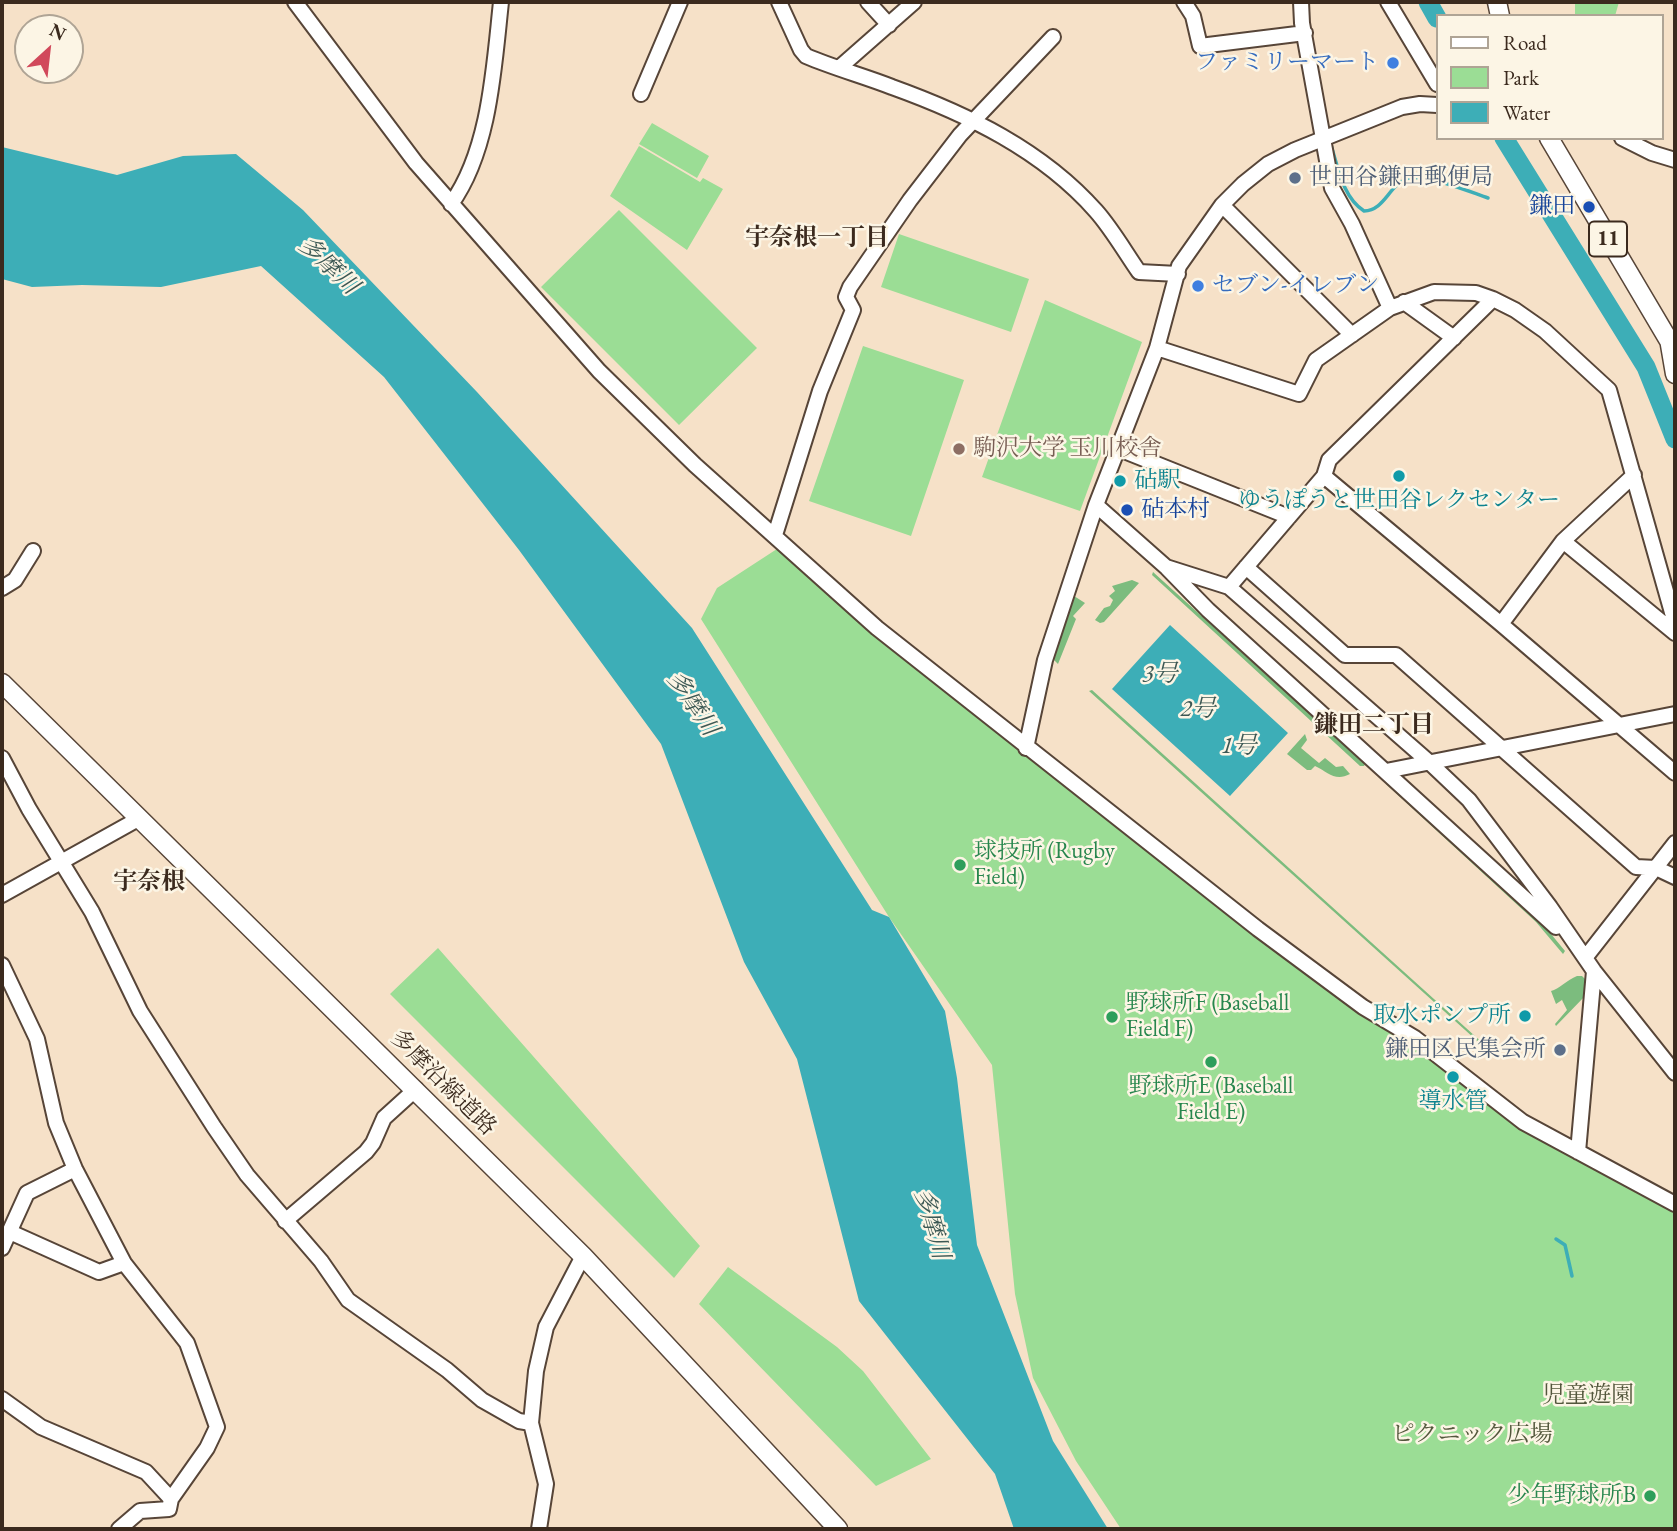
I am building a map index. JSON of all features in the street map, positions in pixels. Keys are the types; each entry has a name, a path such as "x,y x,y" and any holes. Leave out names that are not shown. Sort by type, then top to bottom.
{"main road":[{"name":"11","path":"1550,140 1672,345 1675,374"},
{"name":"多摩沿線道路","path":"2,683 583,1256 838,1529"}],"street":[{"path":"295,2 416,163 599,371 695,465 877,628 1258,929 1363,1007 1415,1038 1523,1122 1675,1204"},
{"path":"451,204 462,188 470,167 489,100 500,2"},
{"path":"641,94 680,2"},
{"path":"779,2 800,50 806,56 894,87 975,120 1029,154 1065,181 1097,211 1139,272 1178,275"},
{"path":"868,2 889,25"},
{"path":"839,68 914,2"},
{"path":"1184,2 1194,16 1200,46 1305,33"},
{"path":"1301,2 1301,23 1332,188 1397,305 1454,338"},
{"path":"1388,2 1436,82"},
{"path":"775,535 820,391 853,310 846,297 850,287 910,200 960,135 1053,37"},
{"path":"1026,748 1045,660 1096,505 1157,348 1180,266 1222,205 1268,164 1295,150 1402,107 1436,105"},
{"path":"1626,140 1652,153 1675,160"},
{"path":"1222,205 1352,335"},
{"path":"1157,348 1299,394 1316,360 1397,305 1434,292 1476,293 1516,310 1545,331 1609,390 1675,623"},
{"path":"1229,587 1324,476 1329,460 1493,299"},
{"path":"1119,449 1289,517"},
{"path":"1501,624 1563,541 1634,475"},
{"path":"1324,476 1675,773"},
{"path":"1096,505 1166,567 1208,610 1569,936"},
{"path":"1563,541 1675,633"},
{"path":"2,588 16,580 33,551"},
{"path":"1166,567 1229,587 1469,800 1594,971 1675,1073"},
{"path":"1246,567 1345,655 1396,655 1636,867 1656,868 1675,877"},
{"path":"1386,771 1675,714"},
{"path":"2,758 92,912 141,1011 245,1171 321,1261 348,1300 438,1364 482,1400 519,1421 531,1423"},
{"path":"2,895 140,818"},
{"path":"1585,958 1675,843"},
{"path":"2,965 37,1039 56,1123 75,1169 124,1263 187,1343 217,1427 207,1448 171,1499 169,1509 140,1511 119,1529"},
{"path":"1578,1152 1594,971"},
{"path":"285,1221 366,1152 384,1118 416,1089"},
{"path":"2,1248 27,1193 75,1169"},
{"path":"10,1232 99,1272 124,1263"},
{"path":"539,1529 546,1484 531,1423 536,1371 546,1327 583,1256"},
{"path":"2,1399 41,1427 146,1472 171,1499"}],"green space":[{"path":"1619,2 1616,14 1575,14 1575,3"},
{"path":"652,123 709,156 697,178 639,144"},
{"path":"639,146 700,182 703,178 723,189 687,250 610,196"},
{"path":"619,210 757,348 679,425 541,287"},
{"path":"899,234 1029,279 1011,332 881,287"},
{"path":"1045,300 1142,342 1080,511 982,477"},
{"path":"863,346 964,380 911,536 809,501"},
{"path":"780,547 944,691 1264,942 1424,1052 1470,1092 1526,1131 1618,1181 1675,1208 1675,1529 1121,1529 1076,1461 1033,1378 1015,1294 992,1065 889,917 701,619 717,588"},
{"path":"1153,572 1365,764 1364,766 1360,766 1152,575"},
{"path":"1132,580 1139,583 1104,622 1095,620 1113,600 1109,596 1115,591 1112,586"},
{"path":"1074,596 1085,603 1073,616 1076,619 1058,664 1054,660"},
{"path":"1092,690 1486,1046 1485,1048 1089,691"},
{"path":"1305,734 1307,740 1301,748 1319,763 1325,758 1336,767 1343,766 1350,774 1336,777 1315,766 1307,770 1287,754"},
{"path":"1386,781 1537,917 1565,951 1563,954 1536,922 1386,784"},
{"path":"438,948 700,1246 674,1278 390,994"},
{"path":"1577,976 1582,976 1587,981 1587,994 1556,1026 1567,1010 1562,1000 1556,1004 1551,991"},
{"path":"728,1267 837,1347 863,1371 931,1459 876,1486 699,1304"}],"water":[{"name":"多摩川","path":"2,147 117,175 183,156 236,154 303,210 477,392 692,628 872,910 889,917 945,1011 957,1078 977,1245 1053,1441 1108,1529 1014,1529 995,1474 859,1301 797,1059 744,962 661,744 519,550 384,377 261,266 161,287 32,287 2,279"},
{"path":"1170,625 1288,733 1230,796 1112,689"}],"waterway":[{"path":"1428,2 1436,16"},
{"path":"1505,140 1646,367 1675,439"},
{"path":"1330,142 1346,189 1364,211 1377,207 1401,182 1414,178 1447,184 1488,198"},
{"path":"1556,1239 1565,1245 1572,1276"}],"place":[{"name":"ファミリーマート","path":"1393,63"},
{"name":"世田谷鎌田郵便局","path":"1295,178"},
{"name":"鎌田","path":"1589,207"},
{"name":"セブン-イレブン","path":"1198,286"},
{"name":"駒沢大学 玉川校舎","path":"959,449"},
{"name":"ゆうぽうと世田谷レクセンター","path":"1399,476"},
{"name":"砧駅","path":"1120,481"},
{"name":"砧本村","path":"1127,510"},
{"name":"球技所 (Rugby Field)","path":"960,865"},
{"name":"取水ポンプ所","path":"1525,1016"},
{"name":"野球所F (Baseball Field F)","path":"1112,1017"},
{"name":"鎌田区民集会所","path":"1560,1050"},
{"name":"野球所E (Baseball Field E)","path":"1211,1062"},
{"name":"導水管","path":"1453,1077"},
{"name":"少年野球所B","path":"1650,1496"}],"district":[{"name":"宇奈根一丁目","path":"817,238"},
{"name":"鎌田二丁目","path":"1374,725"},
{"name":"宇奈根","path":"149,882"}],"water label":[{"name":"3号","path":"1160,674"},
{"name":"2号","path":"1198,709"},
{"name":"1号","path":"1239,746"}],"park label":[{"name":"児童遊園","path":"1588,1396"},
{"name":"ピクニック広場","path":"1472,1435"}]}
